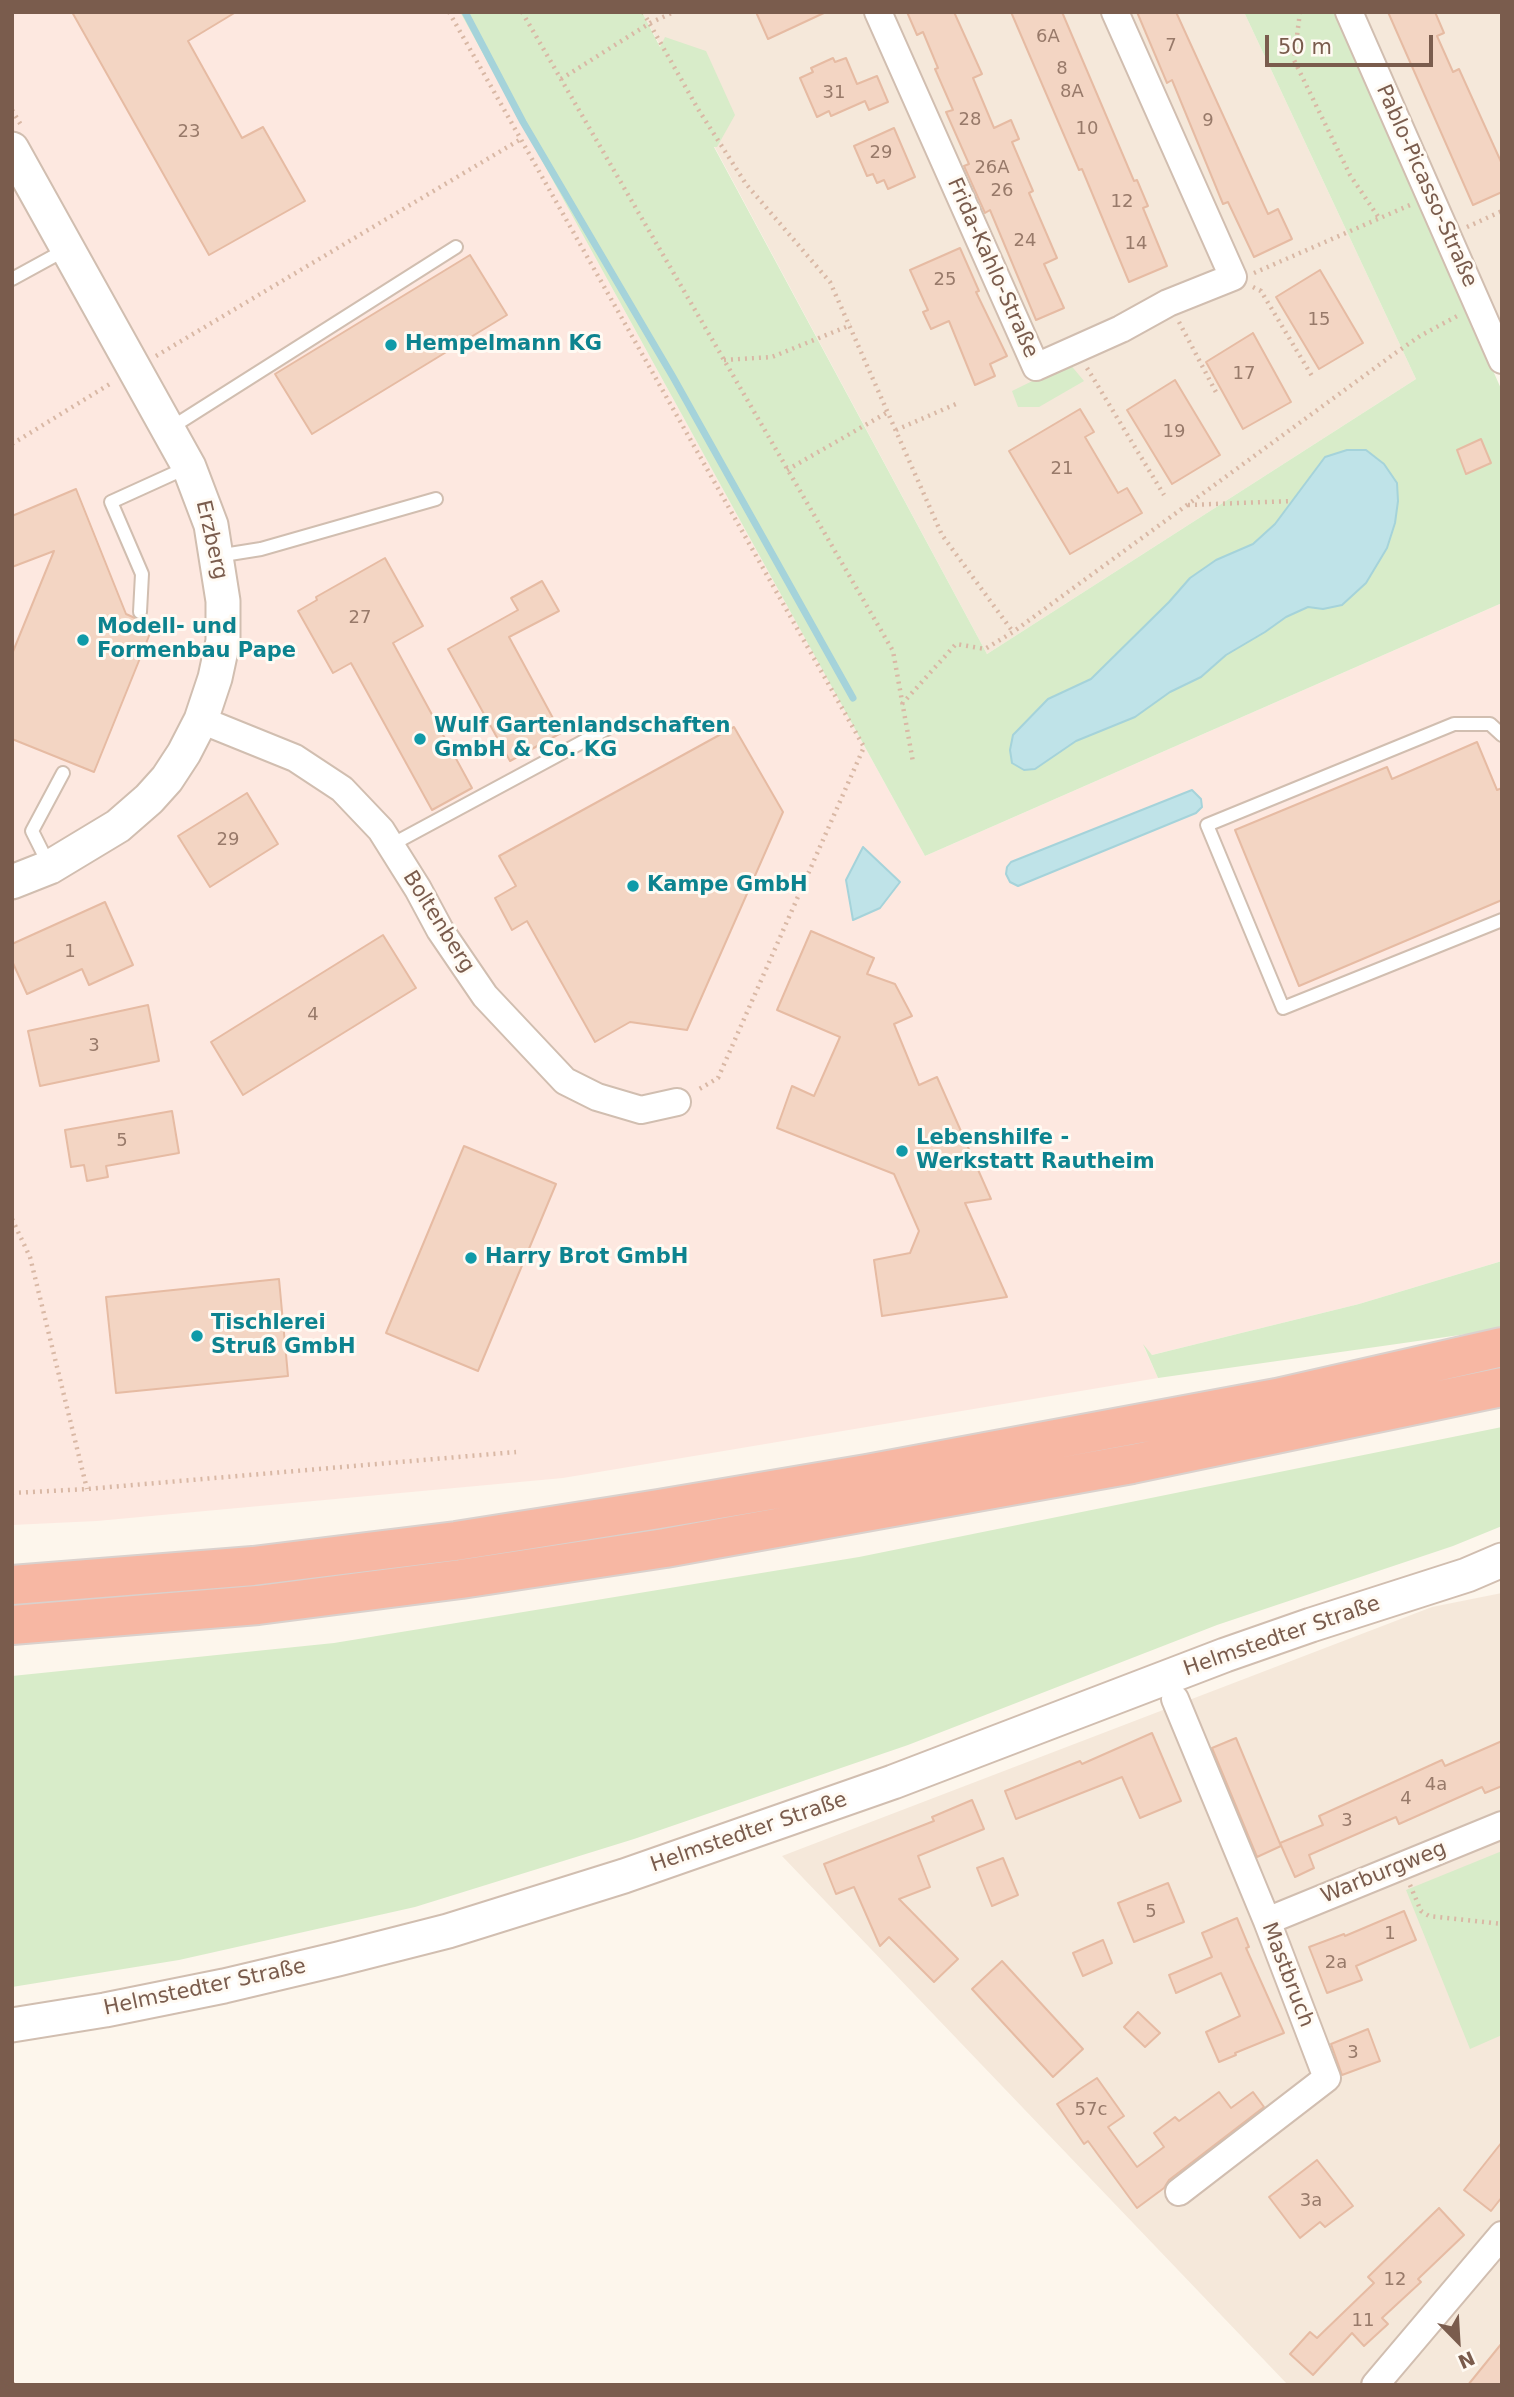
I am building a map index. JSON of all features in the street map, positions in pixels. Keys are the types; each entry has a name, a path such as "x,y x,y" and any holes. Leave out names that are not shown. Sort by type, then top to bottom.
{"highway":[{"path":"12,1584 253,1566 456,1541 659,1509 867,1474 1277,1398 1502,1347"},
{"path":"12,1625 258,1605 461,1579 665,1548 1118,1466 1502,1387"}],"street":[{"name":"Frida-Kahlo-Straße","path":"878,12 1036,367 1168,303 1233,277"},
{"path":"1115,12 1233,277"},
{"name":"Pablo-Picasso-Straße","path":"1349,12 1502,360"},
{"name":"Erzberg","path":"12,882 51,867 118,826 167,779 201,720 215,678 223,641 223,601 211,525 189,467 68,248 19,140"},
{"name":"Boltenberg","path":"201,720 295,758 342,789 381,830 440,930 485,996 565,1081 597,1097 641,1110 677,1102"},
{"name":"Helmstedter Straße","path":"12,2025 224,1986 449,1931 612,1880 881,1786 1250,1646 1467,1575 1502,1560"},
{"name":"Helmstedter Straße","path":"1467,1575 1502,1569"},
{"name":"Mastbruch","path":"1175,1699 1267,1921 1327,2078 1179,2192"},
{"name":"Warburgweg","path":"1267,1921 1502,1825"},
{"path":"1375,2385 1500,2242"}],"lane":[{"path":"169,429 456,247"},
{"path":"12,279 68,248"},
{"path":"140,612 142,574 111,502 189,467"},
{"path":"217,556 261,549 436,499"},
{"path":"1502,736 1490,724 1454,724 1207,825 1283,1008 1502,920"},
{"path":"391,845 610,727"},
{"path":"51,867 32,831 63,774"}],"path":[{"path":"449,12 864,747 718,1078 677,1102"},
{"path":"522,12 892,651 914,762"},
{"path":"643,12 698,109 746,184 830,282 942,535 1013,632"},
{"path":"561,79 650,23 674,12"},
{"path":"1300,12 1294,60 1350,175 1379,218"},
{"path":"12,110 19,140"},
{"path":"12,444 521,139"},
{"path":"1233,277 1251,274 1429,197"},
{"path":"1446,236 1502,211"},
{"path":"1233,277 1261,291 1312,376"},
{"path":"1168,303 1218,396"},
{"path":"902,704 956,644 985,649 1013,632 1420,336 1478,304"},
{"path":"724,360 772,357 851,325"},
{"path":"1082,361 1164,495"},
{"path":"896,430 956,404"},
{"path":"787,470 888,412"},
{"path":"1187,505 1292,501"},
{"path":"12,1219 30,1257 88,1489"},
{"path":"12,1493 88,1489 516,1452"},
{"path":"1403,1865 1421,1911 1429,1916 1502,1924"}],"shaded area":[{"path":"12,12 460,12 925,856 1502,603 1502,1261 1359,1304 1152,1355 1144,1347 1158,1378 563,1478 97,1521 12,1525"},
{"path":"642,12 1244,12 1416,379 987,654"},
{"path":"1365,12 1502,12 1502,329"},
{"path":"1502,1593 1502,2385 1288,2385 782,1856 1432,1607"}],"green space":[{"path":"460,12 642,12 660,47 665,37 706,51 735,115 717,147 714,147 987,654 1416,379 1244,12 1335,12 1502,391 1502,603 925,856","holes":["1325,457 1323,609 1308,607 1286,617 1226,655 1201,677 1170,692 1135,717 1076,741 1035,769 1048,699 1091,679 1190,578 1216,560 1253,544 1275,524"]},
{"path":"1069,363 1084,381 1039,407 1018,407 1012,391"},
{"path":"1502,1261 1502,1329 1158,1378 1143,1344 1152,1355 1359,1304"},
{"path":"1502,1427 1502,1526 1453,1546 1217,1625 908,1745 634,1839 415,1907 179,1960 12,1987 12,1676 334,1643 859,1557"},
{"path":"1502,1851 1502,2035 1470,2049 1406,1890"}],"water":[{"path":"1347,450 1366,450 1384,464 1397,483 1395,523 1387,548 1366,583 1342,605 1323,609 1308,607 1286,617 1226,655 1201,677 1170,692 1135,717 1076,741 1035,769 1024,770 1012,763 1010,750 1013,735 1048,699 1091,679 1190,578 1216,560 1253,544 1275,524 1325,457"},
{"path":"1192,790 1201,799 1202,807 1196,813 1018,886 1010,882 1006,874 1011,862"},
{"path":"863,847 900,882 880,908 853,920 846,880"}],"building":[{"path":"72,12 236,12 188,41 242,138 263,127 305,201 209,255"},
{"path":"756,12 826,12 768,39"},
{"path":"907,12 954,12 982,74 973,78 994,128 1011,120 1019,139 1012,142 1033,191 1029,193 1057,258 1044,264 1064,308 1036,320 990,210 985,213 964,166 969,164 946,112 953,110 923,32 917,35"},
{"path":"1011,12 1062,12 1134,181 1137,180 1148,206 1143,208 1167,266 1129,282 1082,169 1079,170"},
{"path":"1137,12 1176,12 1268,214 1278,209 1292,239 1254,257 1228,202 1223,204 1172,80 1167,83"},
{"path":"1388,12 1435,12 1444,33 1437,36 1453,72 1459,69 1502,164 1502,192 1473,205"},
{"path":"833,58 835,62 846,58 857,84 877,76 888,102 869,110 865,101 831,116 829,111 817,117 800,78 813,72 811,68"},
{"path":"894,128 915,177 888,189 884,180 877,183 873,174 867,176 854,146"},
{"path":"960,248 979,291 976,292 1007,356 990,364 995,376 975,385 949,321 931,329 923,312 928,310 910,270"},
{"name":"Hempelmann KG","path":"470,255 507,315 312,434 275,374"},
{"path":"1320,270 1363,343 1319,369 1276,297"},
{"path":"1253,333 1291,402 1243,429 1206,362"},
{"path":"1175,380 1220,455 1172,484 1127,410"},
{"path":"1080,409 1094,432 1085,437 1118,493 1127,488 1142,513 1070,554 1009,451"},
{"path":"1481,439 1491,463 1466,474 1457,450"},
{"name":"Modell- und Formenbau Pape","path":"76,489 126,614 153,626 94,772 12,739 12,654 54,551 12,567 12,516"},
{"path":"385,558 423,626 393,643 472,788 432,810 351,663 333,673 298,611 317,600 316,597"},
{"path":"542,581 559,611 509,637 561,733 510,761 448,649 518,610 511,598"},
{"name":"Kampe GmbH","path":"734,727 783,812 687,1030 630,1022 595,1042 527,921 512,930 495,898 516,886 499,856"},
{"path":"1477,742 1497,790 1502,788 1502,900 1299,986 1235,830 1387,767 1392,779"},
{"path":"247,793 278,844 210,887 178,836"},
{"path":"105,902 133,965 89,985 82,969 27,994 12,961 12,944"},
{"name":"Lebenshilfe - Werkstatt Rautheim","path":"811,931 874,958 867,974 895,984 912,1016 894,1024 919,1085 937,1077 991,1199 965,1203 1007,1297 882,1316 874,1260 910,1253 919,1231 894,1174 777,1128 792,1086 814,1096 840,1037 777,1010"},
{"path":"383,935 416,988 243,1095 211,1042"},
{"path":"148,1005 159,1061 40,1086 28,1031"},
{"path":"172,1111 179,1153 106,1166 108,1177 87,1181 84,1165 71,1167 65,1130"},
{"name":"Harry Brot GmbH","path":"464,1146 556,1184 478,1371 386,1333"},
{"name":"Tischlerei Struß GmbH","path":"279,1279 288,1376 116,1393 106,1297"},
{"path":"1152,1733 1181,1801 1140,1818 1122,1777 1016,1819 1005,1791 1080,1761 1082,1764"},
{"path":"1236,1738 1281,1846 1257,1857 1212,1748"},
{"path":"1502,1741 1502,1786 1485,1793 1482,1787 1399,1824 1396,1817 1309,1855 1314,1868 1295,1877 1280,1843 1323,1825 1319,1816 1442,1760 1445,1766"},
{"path":"972,1800 984,1829 918,1856 930,1887 899,1899 958,1959 934,1982 889,1937 880,1946 854,1887 836,1894 824,1864 934,1821 932,1817"},
{"path":"1003,1858 1018,1895 992,1906 977,1868"},
{"path":"1168,1883 1184,1922 1134,1942 1118,1903"},
{"path":"1404,1911 1416,1940 1356,1966 1362,1980 1327,1993 1309,1947 1344,1934 1345,1936"},
{"path":"1237,1918 1249,1947 1246,1948 1284,2033 1219,2062 1206,2032 1240,2016 1221,1973 1176,1993 1169,1975 1212,1957 1202,1933"},
{"path":"1103,1940 1112,1963 1083,1976 1073,1953"},
{"path":"1002,1961 1083,2049 1053,2077 972,1989"},
{"path":"1138,2012 1160,2033 1145,2047 1124,2027"},
{"path":"1368,2029 1380,2061 1342,2075 1331,2044"},
{"path":"1097,2078 1124,2116 1108,2127 1137,2167 1164,2147 1154,2133 1175,2117 1179,2121 1219,2092 1231,2108 1253,2092 1264,2107 1137,2208 1088,2141 1084,2144 1057,2104"},
{"path":"1502,2142 1502,2197 1491,2211 1464,2190"},
{"path":"1317,2160 1353,2206 1325,2227 1320,2222 1300,2238 1269,2197"},
{"path":"1439,2208 1464,2235 1418,2279 1421,2282 1382,2318 1388,2324 1364,2346 1352,2333 1313,2375 1290,2354 1310,2332 1317,2338 1374,2283 1368,2277"},
{"path":"1502,2343 1502,2385 1468,2385"}],"waterway":[{"path":"465,12 523,122 673,377 853,698"}],"place":[{"name":"Hempelmann KG","path":"391,345"},
{"name":"Modell- und Formenbau Pape","path":"83,640"},
{"name":"Wulf Gartenlandschaften GmbH & Co. KG","path":"420,739"},
{"name":"Kampe GmbH","path":"633,886"},
{"name":"Lebenshilfe - Werkstatt Rautheim","path":"902,1151"},
{"name":"Harry Brot GmbH","path":"471,1258"},
{"name":"Tischlerei Struß GmbH","path":"197,1336"}]}
